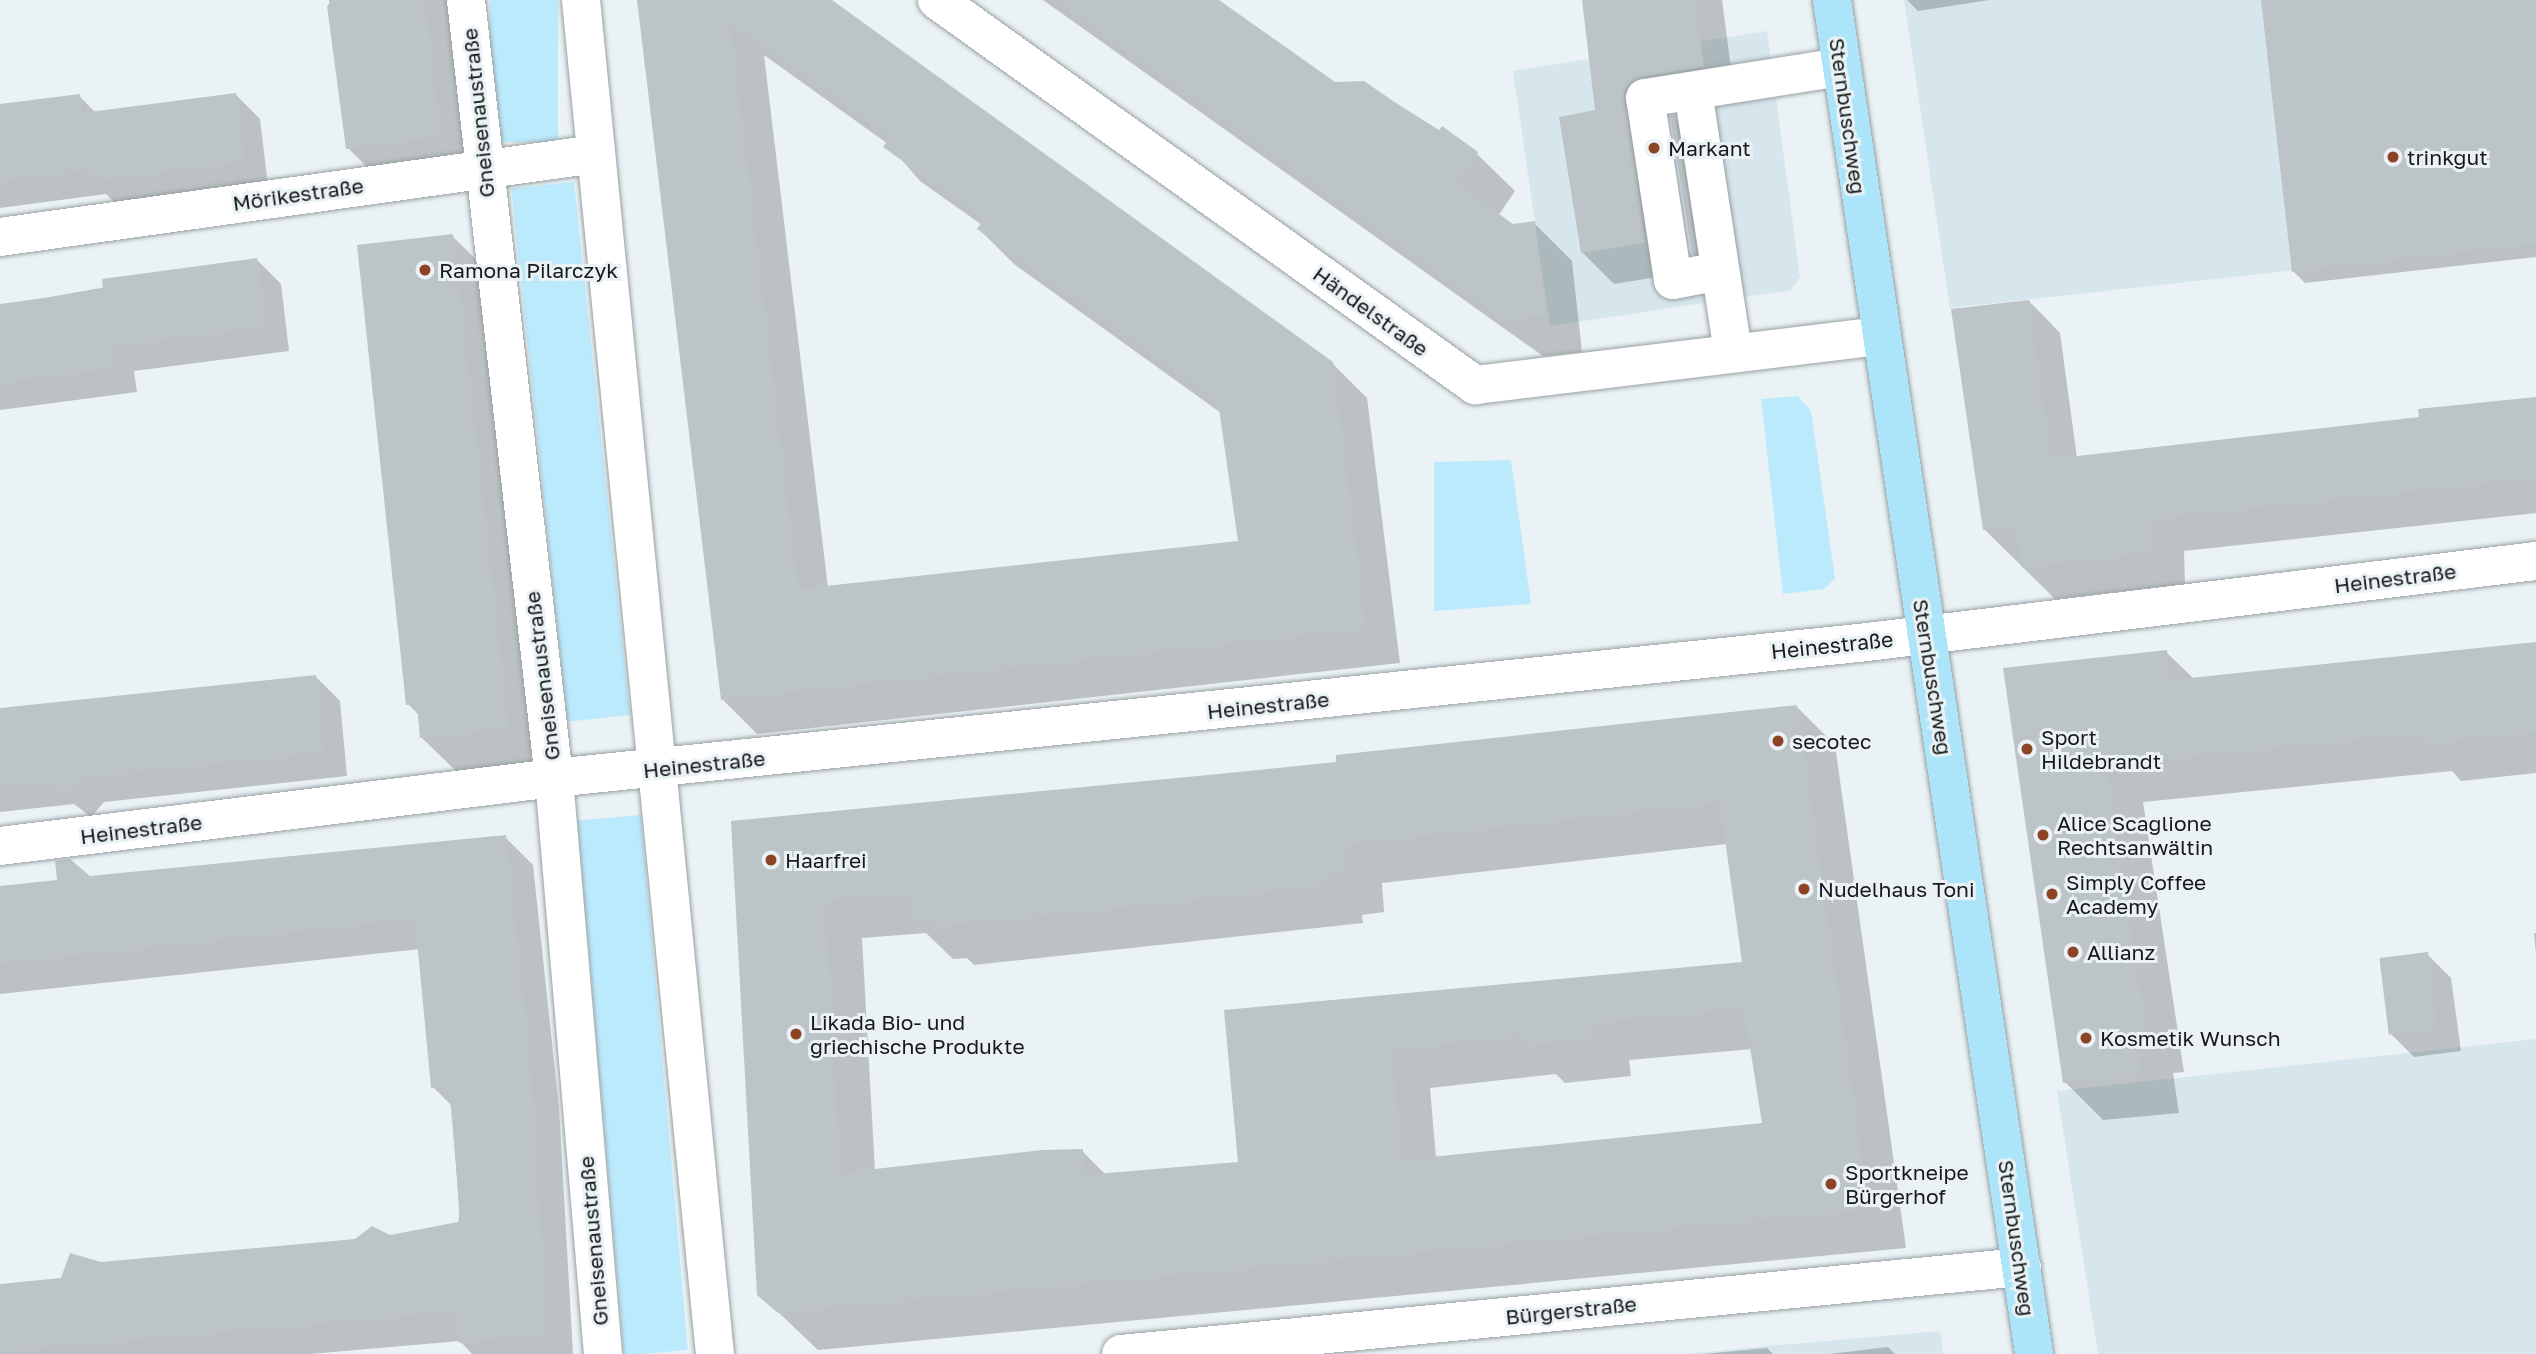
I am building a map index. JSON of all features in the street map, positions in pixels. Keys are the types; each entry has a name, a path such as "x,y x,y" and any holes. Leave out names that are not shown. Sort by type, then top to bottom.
{"main road":[{"name":"Sternbuschweg","path":"1832,0 1878,336 1927,635 2034,1354"}],"street":[{"name":"Gneisenaustraße","path":"466,0 554,778 603,1354"},
{"path":"582,0 660,769 715,1354"},
{"name":"Händelstraße","path":"937,0 1475,385 1878,336"},
{"path":"1733,353 1693,90 1841,67"},
{"name":"Mörikestraße","path":"0,237 484,168 596,155"},
{"name":"Heinestraße","path":"0,846 554,778 1927,635 2536,561"},
{"name":"Bürgerstraße","path":"1121,1354 2022,1267"}],"shaded area":[{"path":"490,0 558,0 558,142 490,142"},
{"path":"1904,0 2536,0 2536,244 1950,308"},
{"name":"Markant","path":"1767,31 1800,277 1791,290 1550,326 1513,71"},
{"path":"574,182 630,715 567,722 511,189"},
{"path":"1798,396 1811,411 1835,579 1824,589 1783,594 1761,399"},
{"path":"1511,460 1531,604 1434,611 1434,462"},
{"path":"641,815 688,1350 624,1354 577,821"},
{"path":"2536,1039 2536,1354 2098,1354 2057,1091"},
{"path":"1940,1331 1943,1354 1686,1354 1768,1346"}],"building":[{"path":"333,0 425,0 441,137 346,149 327,6"},
{"path":"637,0 832,0 1333,362 1366,629 721,700","holes":["730,22 890,137 883,147 984,219 977,229 1218,402 1238,541 798,589"]},
{"path":"1055,0 1219,0 1335,82 1364,81 1438,132 1442,126 1478,152 1457,184 1513,224 1535,221 1545,315 1504,320"},
{"path":"1582,0 1695,0 1704,67 1641,77 1625,89 1645,243 1581,253 1559,117 1595,110"},
{"path":"2261,0 2536,0 2536,244 2292,272"},
{"path":"236,93 245,162 91,182 89,170 0,182 0,104 80,94 82,113"},
{"path":"1675,115 1697,253 1692,254 1670,116"},
{"path":"453,234 509,729 420,738 417,704 406,705 357,245"},
{"path":"257,258 266,327 111,347 114,369 0,383 0,304 103,290 102,279"},
{"path":"2029,300 2051,459 2419,417 2418,409 2536,397 2536,479 2153,519 2154,553 2022,568 2017,526 1983,530 1951,309"},
{"path":"2536,642 2536,732 2422,744 2420,734 2106,765 2147,1035 2136,1036 2142,1076 2063,1083 2003,668 2167,650 2170,680"},
{"path":"316,675 324,753 79,778 66,794 49,781 0,786 0,708"},
{"path":"1797,705 1869,1210 778,1313 757,1295 731,821 1336,762 1336,755","holes":["1720,803 1742,962 1224,1010 1238,1162 1084,1175 1083,1149 1042,1150 840,1173 825,901 909,894 913,922 933,919 934,927 1326,886 1325,878 1347,874 1345,845","1744,1009 1762,1123 1401,1160 1393,1050 1523,1036 1525,1046 1594,1039 1592,1023"]},
{"path":"506,835 532,1079 547,1334 459,1343 456,1312 0,1352 0,1284 61,1278 70,1253 101,1262 355,1239 372,1226 390,1235 458,1222 460,1212 449,1086 431,1088 415,919 0,964 0,886 57,880 55,861 70,859 90,876"},
{"path":"2428,952 2437,1028 2389,1034 2379,958"}],"place":[{"name":"Markant","path":"1654,148"},
{"name":"trinkgut","path":"2393,157"},
{"name":"Ramona Pilarczyk","path":"425,270"},
{"name":"secotec","path":"1778,741"},
{"name":"Sport Hildebrandt","path":"2027,749"},
{"name":"Alice Scaglione Rechtsanwältin","path":"2043,835"},
{"name":"Haarfrei","path":"771,860"},
{"name":"Nudelhaus Toni","path":"1804,889"},
{"name":"Simply Coffee Academy","path":"2052,894"},
{"name":"Allianz","path":"2073,952"},
{"name":"Likada Bio- und griechische Produkte","path":"796,1034"},
{"name":"Kosmetik Wunsch","path":"2086,1038"},
{"name":"Sportkneipe Bürgerhof","path":"1831,1184"}]}
